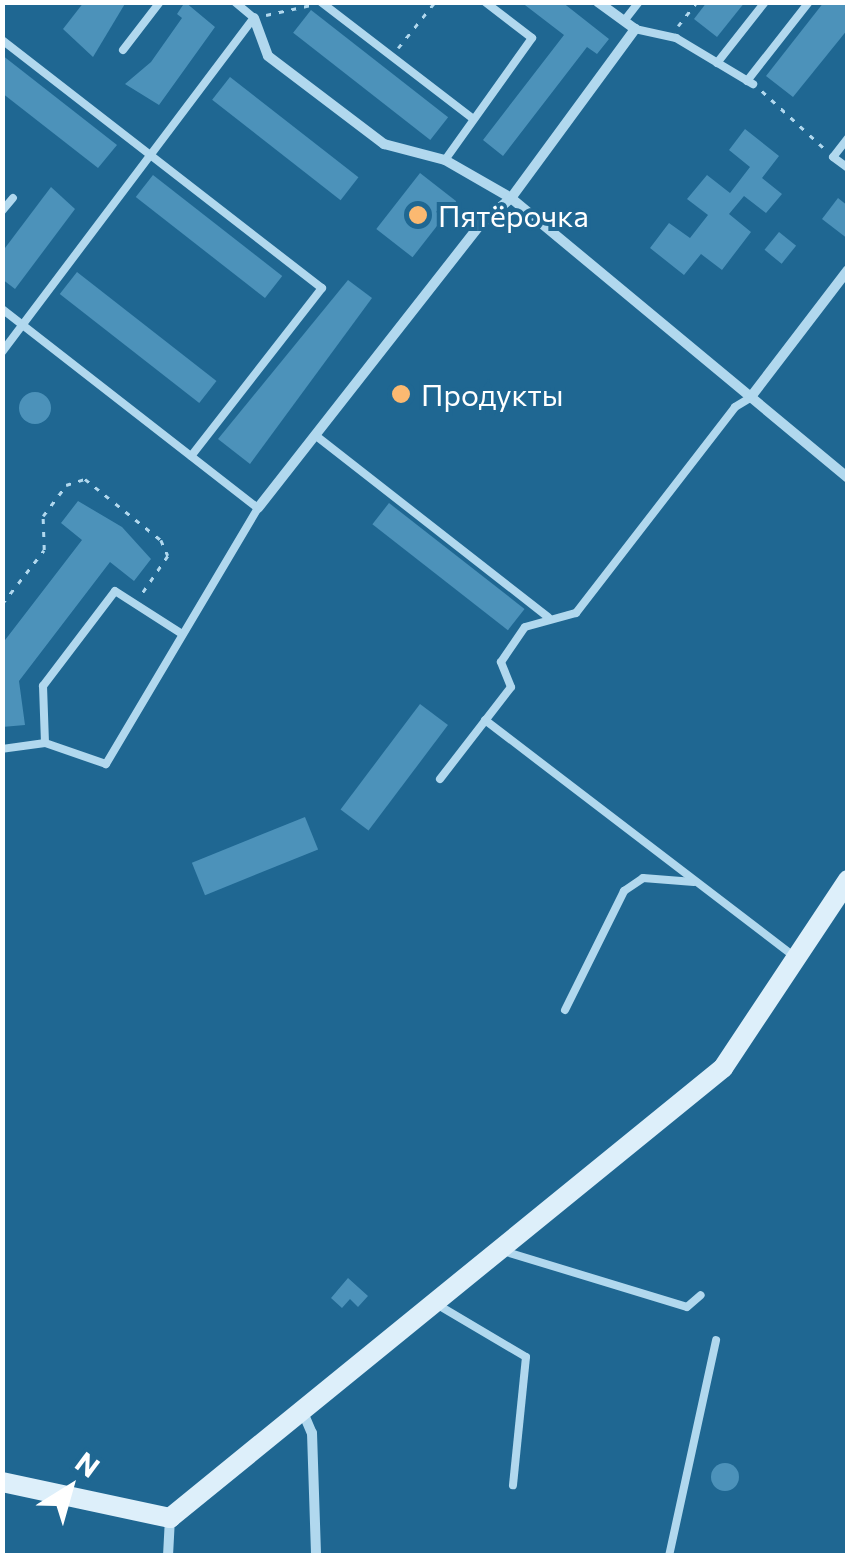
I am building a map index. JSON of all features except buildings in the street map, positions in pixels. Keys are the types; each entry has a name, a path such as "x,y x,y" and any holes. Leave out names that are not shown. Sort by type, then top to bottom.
{"street":[{"path":"258,508 481,224 510,198 630,25 598,2"},
{"path":"254,18 268,56 384,144 445,160 510,198 848,478"},
{"path":"750,398 848,270"},
{"path":"168,1556 170,1518 723,1068 848,880"},
{"path":"302,1410 312,1433 316,1556"},
{"path":"2,1482 170,1518"}],"lane":[{"path":"123,50 160,2"},
{"path":"2,352 254,18 235,2"},
{"path":"321,2 471,118"},
{"path":"445,160 471,118 532,38 485,2"},
{"path":"639,2 630,25 671,36 750,82 809,2"},
{"path":"718,63 765,2"},
{"path":"2,40 322,288 191,456"},
{"path":"848,138 833,157 848,168"},
{"path":"2,211 13,198"},
{"path":"2,309 258,508 106,764 45,743 2,749"},
{"path":"440,779 510,687 504,656 525,626 548,617 576,613 735,407 750,398"},
{"path":"315,435 548,617"},
{"path":"45,743 43,686 115,591 182,634"},
{"path":"485,720 796,958"},
{"path":"565,1010 597,939 634,881 698,883"},
{"path":"498,1250 688,1307 701,1295"},
{"path":"434,1303 526,1357 512,1485"},
{"path":"669,1556 716,1340"}],"path":[{"path":"254,18 321,2"},
{"path":"391,56 435,2"},
{"path":"671,36 697,2"},
{"path":"750,82 833,157"},
{"path":"2,604 44,550 43,516 66,485 85,479 161,540 168,556 135,604"}],"place":[{"name":"Пятёрочка","path":"418,215"},
{"name":"Продукты","path":"401,394"}]}
